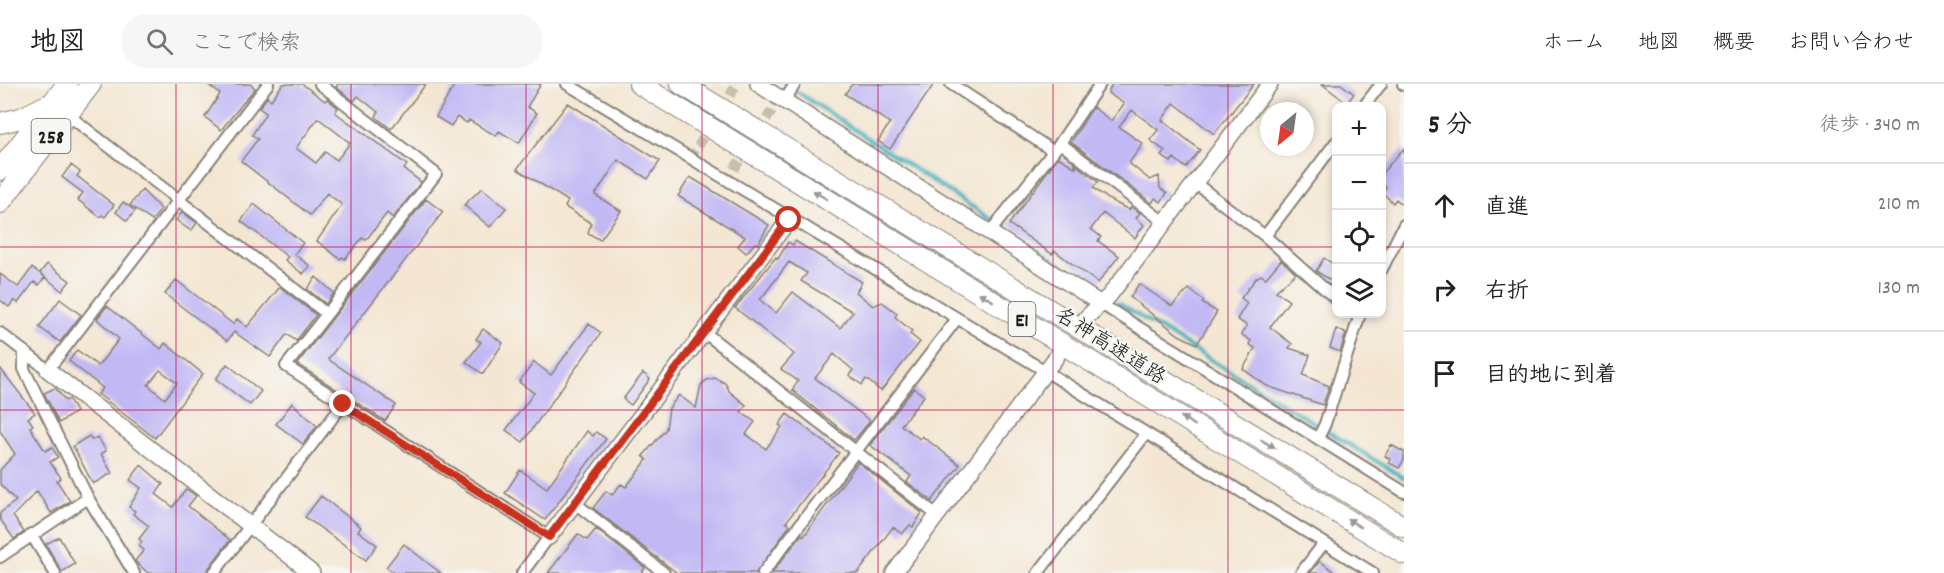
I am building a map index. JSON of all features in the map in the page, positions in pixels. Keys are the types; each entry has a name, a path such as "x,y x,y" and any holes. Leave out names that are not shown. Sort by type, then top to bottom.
{"highway":[{"name":"258","path":"3,178 68,115 91,84"},
{"name":"名神高速道路","path":"639,84 1404,554"},
{"name":"名神高速道路","path":"681,84 1404,527"},
{"path":"699,84 962,250 1007,285"},
{"name":"258","path":"3,178 61,91"},
{"path":"0,123 33,113 61,91"}],"street":[{"path":"48,369 268,84"},
{"path":"320,84 436,174 285,366 549,537"},
{"path":"567,84 789,220 1047,372 1373,573"},
{"path":"758,84 791,90 995,226 1101,304 1321,432 1404,492"},
{"path":"951,84 1057,147 1164,222"},
{"path":"995,226 1057,147 1100,84"},
{"path":"1086,318 1101,304 1270,84"},
{"path":"1367,102 1381,84"},
{"path":"68,115 327,314"},
{"path":"1265,236 1332,147"},
{"path":"1195,183 1265,236 1332,295"},
{"path":"522,573 789,220"},
{"path":"1384,264 1404,225"},
{"path":"1321,432 1359,318"},
{"path":"763,573 956,320"},
{"path":"704,332 938,516"},
{"path":"0,333 312,573"},
{"path":"24,351 24,369 88,498 134,573"},
{"path":"894,573 1057,356"},
{"path":"214,573 343,404"},
{"path":"1038,573 1146,434"},
{"path":"0,556 88,498"},
{"path":"575,503 664,573"},
{"path":"31,534 55,573"},
{"path":"1301,573 1324,543"}],"building":[{"path":"207,84 250,84 255,88 221,130 205,117 220,94"},
{"path":"283,84 302,84 338,108 335,112 407,165 404,169 421,182 393,218 387,213 366,240 362,238 345,259 342,257 340,259 317,241 342,205 327,193 310,215 241,161 258,139 252,135 266,113 259,108 267,97 271,100","holes":["318,118 350,143 337,160 325,152 316,163 296,148"]},
{"path":"338,84 426,84 391,129 376,117 378,112 358,96 354,101 336,87"},
{"path":"455,84 541,84 527,107 537,113 519,143 499,131 496,136 469,120 467,123 457,117 451,126 436,117"},
{"path":"852,84 934,84 890,149 878,141 890,123 845,94"},
{"path":"1112,84 1254,84 1214,134 1174,103 1162,120 1200,150 1186,168 1174,158 1171,162 1161,156 1165,151 1150,140 1158,130 1132,110 1119,127 1143,144 1129,163 1150,180 1159,176 1160,188 1167,193 1161,202 1155,198 1152,203 1071,142 1093,107 1111,121 1124,104 1108,93"},
{"path":"1322,84 1341,84 1354,94 1346,102"},
{"path":"568,103 660,161 648,179 618,160 595,195 621,211 600,240 588,233 591,223 565,207 568,201 517,169"},
{"path":"1404,148 1404,206 1396,199 1393,203 1386,196 1386,168"},
{"path":"1058,157 1076,168 1075,164 1098,182 1093,188 1110,200 1129,210 1131,207 1140,213 1136,218 1144,225 1135,238 1103,213 1091,229 1101,237 1098,241 1119,256 1098,283 1055,251 1052,254 1009,224"},
{"path":"71,165 80,172 77,176 114,205 105,217 102,215 100,217 78,200 83,193 62,177"},
{"path":"690,177 769,225 758,244 755,243 746,253 738,246 745,237 678,196"},
{"path":"482,188 506,208 490,227 464,205"},
{"path":"142,190 161,209 152,221 130,205"},
{"path":"426,199 443,212 328,359 396,405 385,421 297,364"},
{"path":"123,202 135,211 127,221 116,212"},
{"path":"254,204 303,243 294,254 310,266 303,274 285,260 288,257 241,221"},
{"path":"182,212 197,223 191,231 176,220"},
{"path":"795,241 862,282 856,292 873,306 882,302 897,313 895,317 912,331 910,334 920,342 881,391 866,379 862,385 849,375 853,370 834,354 815,378 870,421 854,440 792,390 798,381 781,369 794,354 735,308 776,257 778,259 788,242 793,245","holes":["789,262 807,273 801,281 853,312 840,328 793,292 776,313 760,300"]},
{"path":"1324,258 1332,263 1332,281 1316,271"},
{"path":"1281,260 1296,273 1276,291 1289,301 1270,327 1292,344 1289,348 1310,355 1303,375 1329,386 1323,405 1267,386 1243,369 1255,348 1249,344 1251,341 1241,334 1247,326 1237,319 1247,303 1241,298 1256,278 1261,275 1266,278"},
{"path":"47,264 70,281 62,291 40,273"},
{"path":"32,268 45,277 39,285 34,282 18,303 14,300 9,307 0,300 0,274 18,287"},
{"path":"316,277 334,293 326,304 307,289"},
{"path":"176,280 233,324 237,319 247,327 280,287 316,315 296,341 287,334 270,357 234,332 227,341 165,294"},
{"path":"1139,284 1172,306 1189,289 1204,301 1202,303 1217,312 1197,344 1179,335 1130,297"},
{"path":"60,299 81,315 60,342 39,327"},
{"path":"107,306 161,349 165,343 203,374 155,438 98,394 103,388 69,361 77,350 98,366 119,339 97,319","holes":["160,370 177,383 165,399 148,385"]},
{"path":"589,324 601,333 523,442 506,430 534,393 519,382 534,362 551,375"},
{"path":"483,329 503,343 483,374 466,362 481,342 476,339"},
{"path":"1336,329 1346,333 1340,352 1330,348"},
{"path":"227,364 261,391 250,405 216,379"},
{"path":"0,368 35,413 28,418 33,425 30,427 45,451 52,447 58,457 50,462 61,478 57,481 70,501 51,513 37,491 13,516 24,532 14,539 0,519 0,513 16,501 0,484 0,470 15,454 0,431"},
{"path":"643,373 650,379 631,405 623,399"},
{"path":"715,378 725,383 730,392 746,405 741,412 755,422 746,434 766,449 782,427 779,425 787,414 839,453 786,522 790,525 756,573 677,573 593,508 606,491 612,495 621,484 626,487 647,460 643,456 666,429 669,408 679,395 696,408 701,385"},
{"path":"55,388 66,401 69,399 76,412 59,423 44,393"},
{"path":"914,388 924,396 901,425 920,439 922,436 960,465 932,501 907,482 911,476 870,445"},
{"path":"292,403 317,426 303,444 276,424"},
{"path":"587,431 593,436 596,432 606,439 545,520 505,493 520,470 547,488"},
{"path":"89,436 92,440 98,437 106,451 101,454 112,473 93,484 73,446"},
{"path":"1391,445 1404,452 1404,460 1399,468 1389,463 1391,460 1385,456"},
{"path":"858,462 922,513 913,527 910,525 902,534 893,527 858,573 772,573 802,534 804,536"},
{"path":"141,465 163,484 156,494 173,507 186,489 196,496 188,506 230,540 205,573 148,573 135,561 144,550 139,546 142,542 139,539 149,526 133,514 135,511 129,507 141,488 130,480"},
{"path":"321,496 361,527 358,531 377,545 366,560 305,517"},
{"path":"596,529 645,568 641,573 548,573 578,534 587,540"},
{"path":"59,537 75,564 62,572 46,544"},
{"path":"404,544 441,573 394,573 386,567"},
{"path":"1320,561 1336,573 1310,573"}],"waterway":[{"path":"785,84 1099,290"},
{"path":"1118,303 1404,478"}],"tunnel":[{"path":"690,159 737,84"},
{"path":"726,182 780,98"}],"route":[{"path":"343,404 549,537 789,220"}]}
